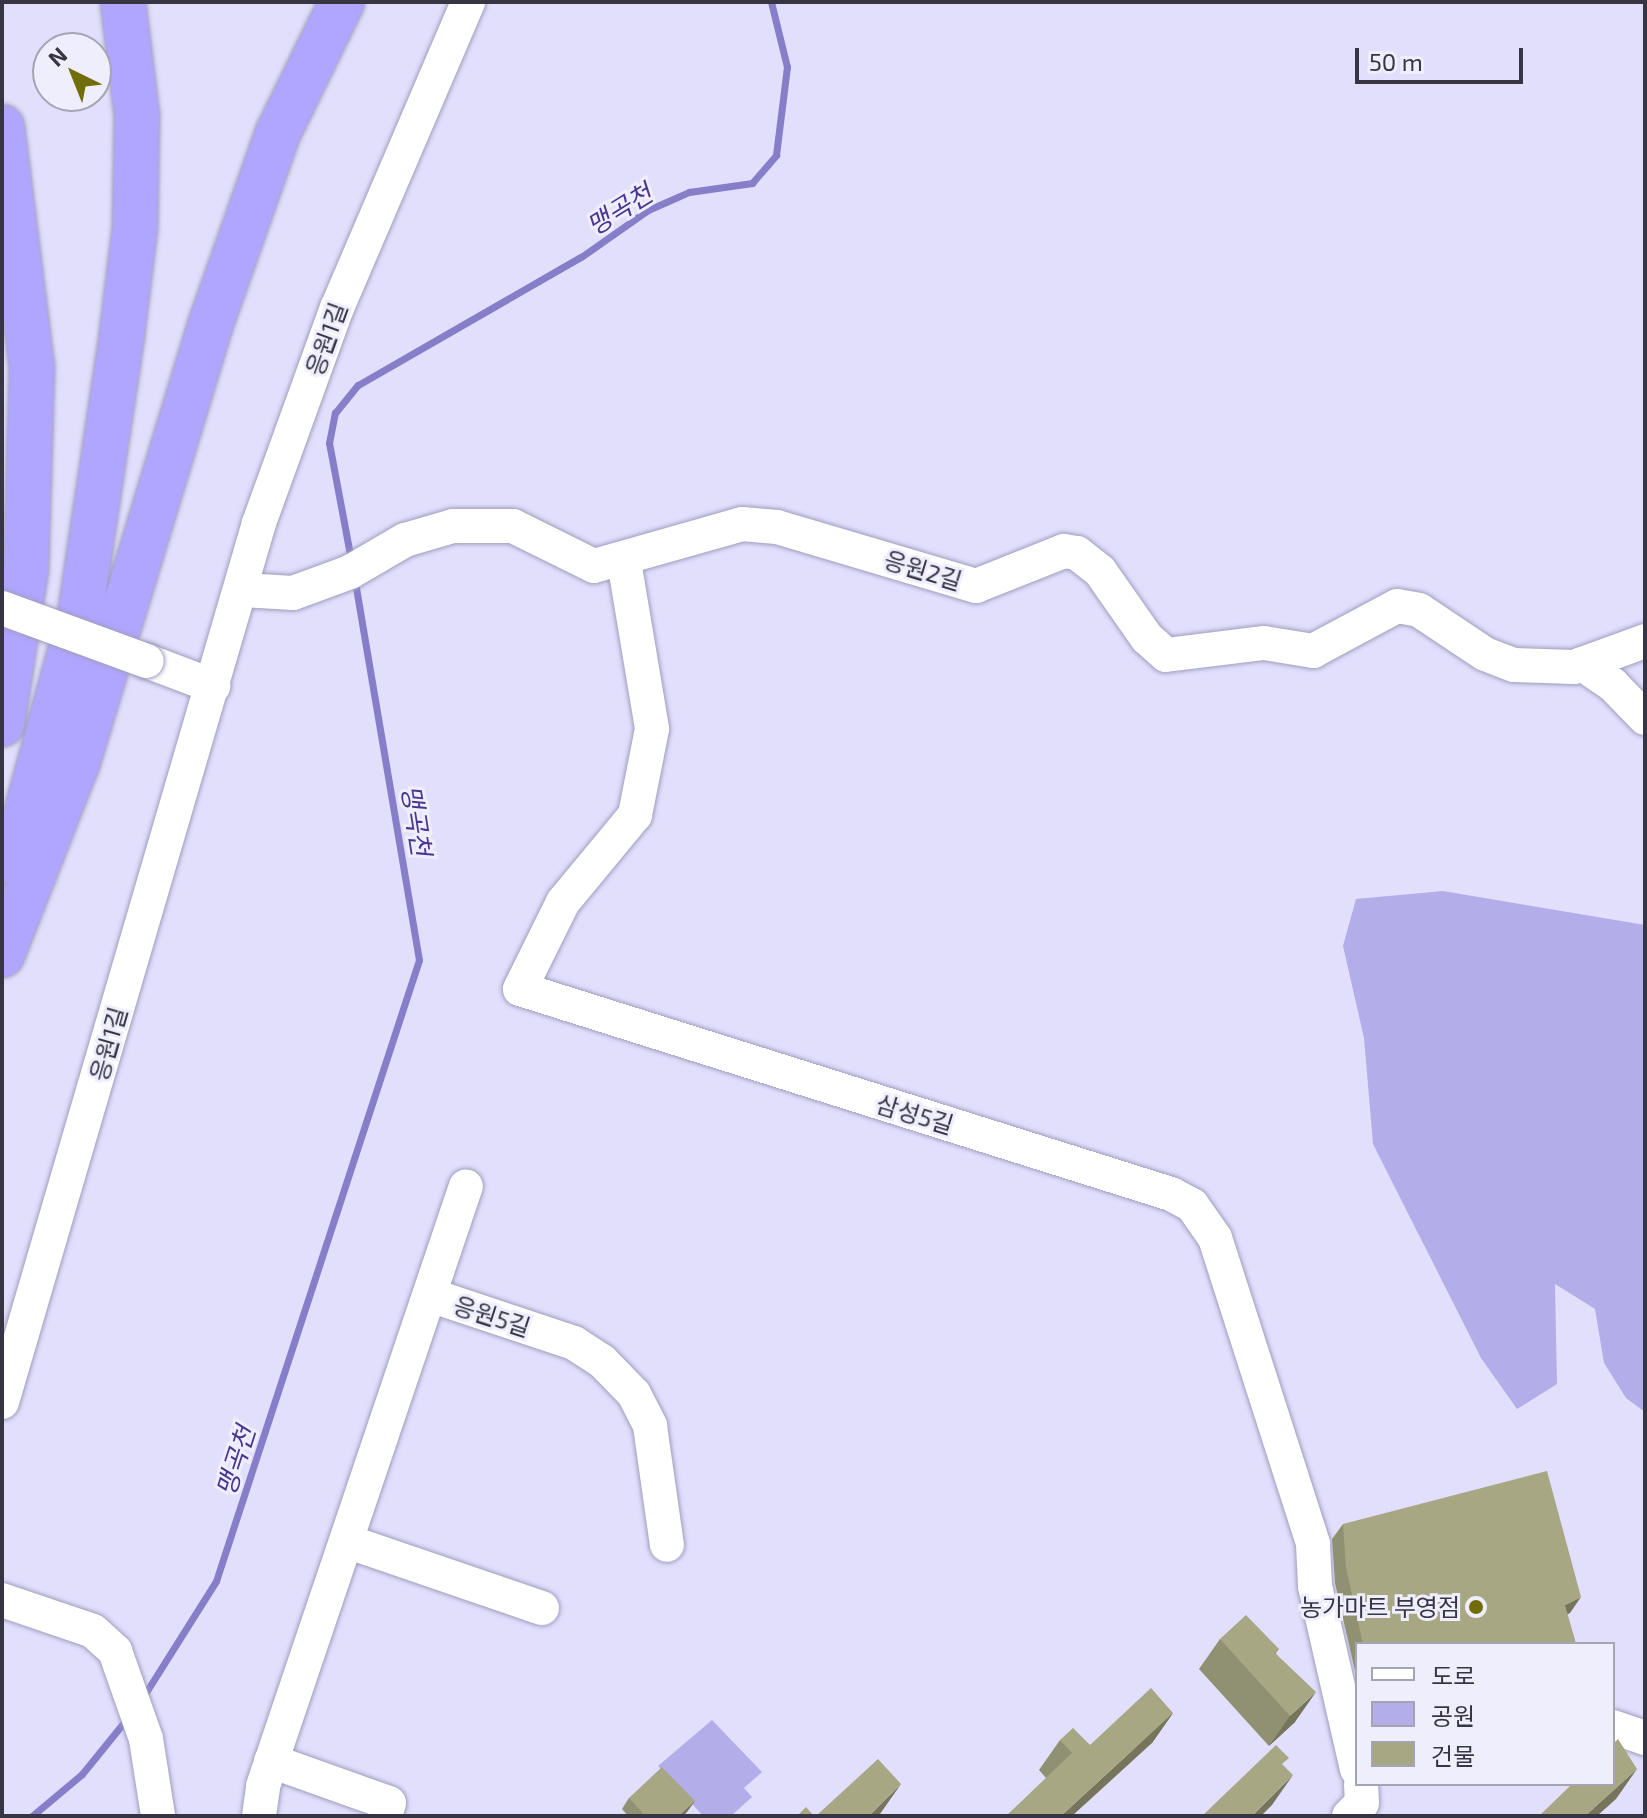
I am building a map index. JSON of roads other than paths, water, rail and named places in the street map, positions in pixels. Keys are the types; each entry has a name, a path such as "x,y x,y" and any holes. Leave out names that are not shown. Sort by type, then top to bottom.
{"highway":[{"path":"2,913 80,616 122,334 135,228 137,116 123,2"},
{"path":"2,955 77,764 210,326 267,163 342,2"},
{"path":"2,127 32,367 26,569 2,724"}],"street":[{"name":"응원1길","path":"2,1402 243,590 259,523 337,308 468,2"},
{"name":"응원2길","path":"243,590 293,593 351,570 405,540 453,526 513,526 594,566 624,561 742,524 777,527 976,586 1064,551 1077,553 1100,571 1147,638 1166,655 1264,643 1313,651 1397,606 1419,610 1485,654 1514,665 1582,664 1645,641"},
{"name":"삼성5길","path":"624,561 652,729 635,815 563,902 520,989 1171,1194 1192,1205 1215,1238 1313,1544 1315,1586 1355,1760"},
{"path":"2,608 213,686"},
{"path":"1582,664 1613,685 1645,718"},
{"path":"433,1296 466,1186"},
{"name":"응원5길","path":"259,1816 271,1761 433,1296 574,1343 602,1361 634,1394 650,1426 667,1545"},
{"path":"349,1542 542,1608"},
{"path":"2,1600 93,1631 115,1651 146,1739 158,1816"},
{"path":"1615,1728 1645,1738"},
{"path":"271,1761 389,1803 385,1816"}],"waterway":[{"name":"맹곡천","path":"351,560 329,443 335,413 358,385 581,257 648,210 689,192 752,183 776,155 787,67 771,2"},
{"name":"맹곡천","path":"143,1697 216,1581 419,960 355,580"},
{"name":"맹곡천","path":"32,1816 82,1774 129,1716"}],"place":[{"name":"농가마트 부영점","path":"1476,1607"}]}
